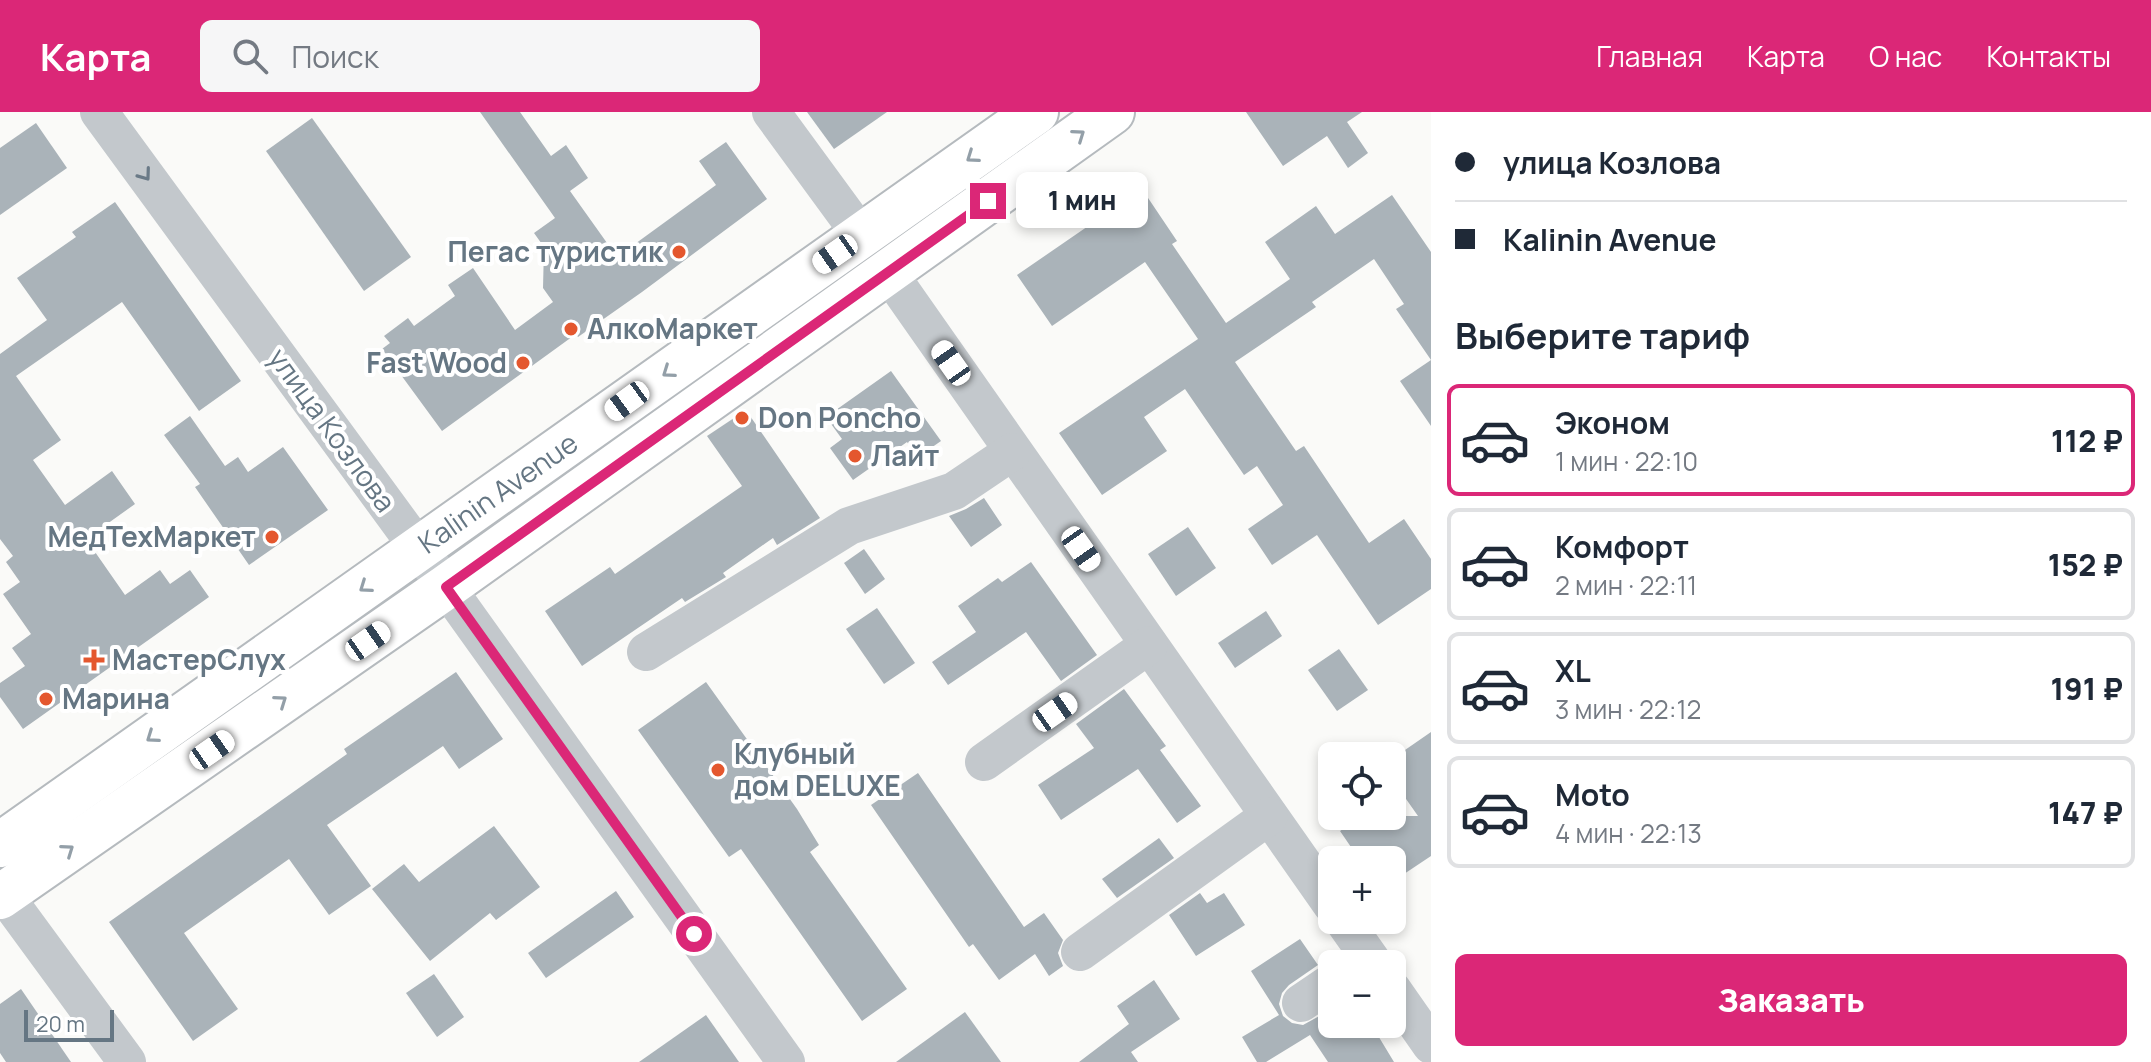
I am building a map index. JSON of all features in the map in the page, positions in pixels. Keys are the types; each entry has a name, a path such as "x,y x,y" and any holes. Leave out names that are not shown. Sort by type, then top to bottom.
{"main road":[{"name":"Kalinin Avenue","path":"0,845 1036,112"},
{"name":"Kalinin Avenue","path":"1,894 446,587 1112,112"}],"street":[{"name":"улица Козлова","path":"99,112 419,549 786,1062"},
{"path":"771,112 861,235"},
{"path":"888,272 1318,885"},
{"path":"646,652 849,526 954,491 1012,452"},
{"path":"984,762 1149,645"},
{"path":"1080,952 1269,816"},
{"path":"1,894 127,1062"},
{"path":"1301,1003 1318,991"},
{"path":"1406,1009 1431,1045"}],"building":[{"path":"480,112 520,112 551,156 566,145 588,178 570,191 617,257 716,185 699,161 726,142 767,199 642,292 578,337 576,334 442,431 382,349 390,343 384,336 408,318 414,326 455,296 448,285 473,268 515,330 553,302 543,288 544,247 534,233 555,218"},
{"path":"807,112 887,112 834,149"},
{"path":"1246,112 1362,112 1347,122 1368,153 1348,168 1327,136 1283,166"},
{"path":"312,118 411,257 364,291 266,151"},
{"path":"36,123 67,168 0,215 0,148"},
{"path":"1142,189 1177,241 1172,244 1226,323 1290,279 1265,242 1316,206 1335,234 1392,195 1431,252 1431,360 1396,309 1404,304 1374,259 1312,302 1316,307 1235,362 1296,451 1304,446 1369,543 1404,519 1431,559 1431,589 1378,625 1317,535 1272,565 1248,529 1283,505 1257,466 1244,475 1185,389 1144,417 1167,451 1102,495 1059,433 1198,339 1145,262 1052,326 1017,275"},
{"path":"115,202 241,381 199,411 122,302 16,376 61,440 33,460 65,505 112,471 135,504 86,539 125,595 160,570 170,584 190,570 209,597 23,729 0,697 0,683 25,666 12,648 31,634 3,594 20,582 6,562 13,556 0,539 0,354 47,320 17,278 76,237 72,232"},
{"path":"1431,360 1431,426 1400,381"},
{"path":"891,371 941,441 918,457 907,442 853,480 830,448 842,439 826,417"},
{"path":"746,410 820,518 777,545 773,538 723,573 726,577 685,602 682,598 582,666 545,611 610,567 615,574 742,486 707,436"},
{"path":"190,416 225,466 238,457 248,472 283,447 328,510 249,565 195,487 200,484 164,435"},
{"path":"984,498 1002,525 971,547 949,516"},
{"path":"1188,527 1216,568 1176,596 1148,554"},
{"path":"864,549 885,579 865,594 844,563"},
{"path":"1031,562 1097,655 1061,681 1026,632 948,685 932,662 976,632 958,606 998,578 1002,582"},
{"path":"877,608 915,663 884,684 846,629"},
{"path":"1266,611 1282,636 1235,668 1218,643"},
{"path":"1339,649 1368,690 1337,711 1308,670"},
{"path":"456,672 503,739 459,769 443,746 327,825 371,886 329,915 289,859 184,933 238,1009 193,1041 109,922 347,754 344,749"},
{"path":"706,682 797,809 819,845 810,852 907,989 862,1021 741,849 729,857 638,730"},
{"path":"1124,689 1166,746 1160,750 1201,806 1177,823 1138,769 1061,820 1038,785 1094,748 1076,724"},
{"path":"1431,732 1431,856 1406,873 1406,846 1350,846 1340,831 1406,830 1406,816 1418,816 1406,799 1406,749"},
{"path":"918,773 1024,927 1044,913 1063,940 1058,953 1063,966 1049,976 1035,954 999,980 973,944 969,947 871,805"},
{"path":"494,826 540,887 496,920 490,913 430,961 372,889 404,864 419,882"},
{"path":"1159,838 1174,858 1117,898 1102,879"},
{"path":"616,891 634,917 546,978 528,953"},
{"path":"1200,893 1207,903 1224,893 1245,925 1196,956 1169,915"},
{"path":"1300,939 1318,965 1282,993 1279,1004 1283,1016 1292,1023 1303,1025 1318,1017 1318,1038 1379,1038 1394,1062 1328,1062 1310,1035 1266,1062 1257,1062 1242,1037 1279,1015 1251,971"},
{"path":"434,974 464,1017 437,1037 406,993"},
{"path":"1154,980 1180,1019 1131,1052 1138,1062 1079,1062 1129,1024 1117,1006"},
{"path":"21,989 71,1062 6,1062 0,1053 0,1004"},
{"path":"965,1012 1001,1062 896,1062"},
{"path":"706,1015 739,1062 639,1062"}],"place":[{"name":"Пегас туристик","path":"679,252"},
{"name":"АлкоМаркет","path":"571,329"},
{"name":"Fast Wood","path":"523,363"},
{"name":"Don Poncho","path":"742,418"},
{"name":"Лайт","path":"855,456"},
{"name":"МедТехМаркет","path":"272,537"},
{"name":"МастерСлух","path":"94,660"},
{"name":"Марина","path":"46,699"},
{"name":"Клубный дом DELUXE","path":"718,770"}],"route":[{"path":"694,934 446,587 988,201"}]}
